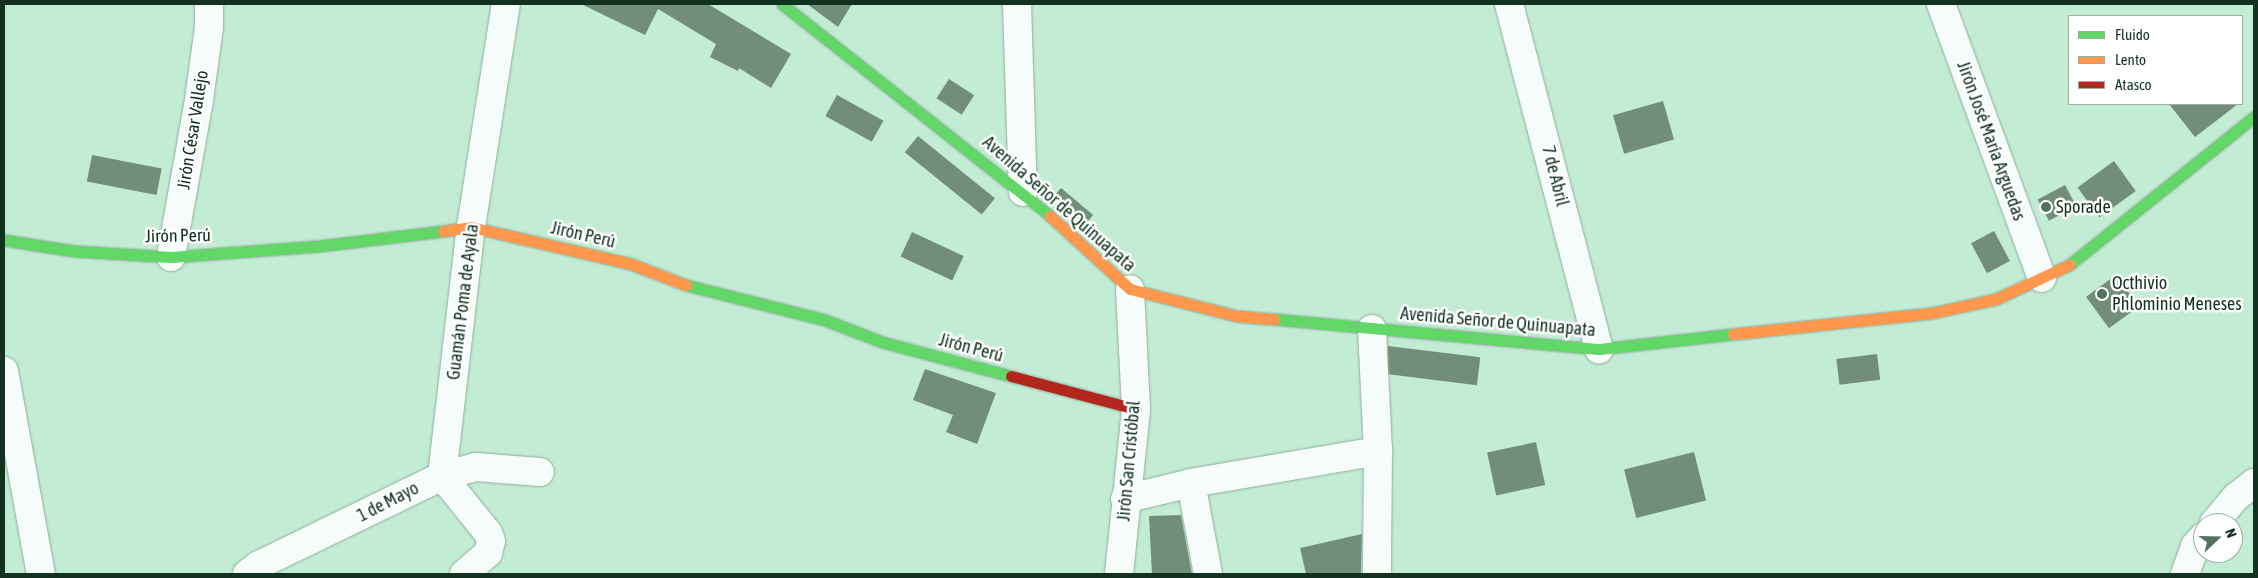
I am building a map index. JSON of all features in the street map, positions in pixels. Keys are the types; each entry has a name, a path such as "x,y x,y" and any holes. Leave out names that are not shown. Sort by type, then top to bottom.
{"street":[{"name":"Jirón César Vallejo","path":"171,256 199,100 209,27 209,4"},
{"name":"Guamán Poma de Ayala","path":"442,476 471,227 506,4"},
{"name":"Avenida Señor de Quinuapata","path":"782,4 1023,192 1130,288 1237,316 1599,349 1932,313 1996,299 2066,268 2254,117"},
{"path":"1017,4 1023,192"},
{"name":"7 de Abril","path":"1508,4 1599,349"},
{"name":"Jirón José María Arguedas","path":"1941,4 2042,278"},
{"name":"Jirón Perú","path":"4,240 74,251 171,256 319,246 471,227 631,264 703,292 825,320 882,342 1136,409"},
{"name":"Jirón San Cristóbal","path":"1119,574 1125,499 1136,409 1130,288"},
{"path":"1372,329 1378,451 1376,574"},
{"path":"4,371 41,574"},
{"path":"1125,499 1191,483 1378,451"},
{"name":"1 de Mayo","path":"247,574 259,565 442,476 476,467 540,472"},
{"path":"442,476 488,532 491,541 488,553 464,574"},
{"path":"1191,483 1208,574"},
{"path":"2222,513 2236,497 2254,483"},
{"path":"2185,574 2193,552"}],"building":[{"path":"581,4 708,4 791,54 771,88 739,68 738,71 710,57 716,44 658,9 645,35"},
{"path":"807,4 852,4 838,27"},
{"path":"949,79 974,95 962,115 936,98"},
{"path":"837,95 883,121 872,142 825,116"},
{"path":"1663,101 1674,139 1624,154 1613,115"},
{"path":"2170,105 2237,105 2195,137"},
{"path":"918,136 995,198 982,215 905,152"},
{"path":"92,155 162,169 157,195 87,182"},
{"path":"2114,161 2136,191 2099,217 2078,187"},
{"path":"2065,185 2076,206 2049,221 2038,200"},
{"path":"1061,188 1093,215 1085,225 1053,198"},
{"path":"1994,231 2010,261 1987,273 1971,243"},
{"path":"912,232 964,256 952,281 901,256"},
{"path":"2116,275 2139,307 2109,328 2086,297"},
{"path":"1388,346 1480,357 1477,385 1385,374"},
{"path":"1877,354 1880,380 1839,385 1836,359"},
{"path":"925,369 996,393 977,444 946,432 953,415 913,400"},
{"path":"1536,442 1545,485 1496,495 1487,452"},
{"path":"1694,452 1706,501 1636,518 1624,469"},
{"path":"1181,515 1192,574 1152,574 1149,516"},
{"path":"1362,534 1361,574 1306,574 1300,548"}],"traffic: fast":[{"path":"782,4 1050,216"},
{"path":"2069,265 2254,117"},
{"path":"4,240 74,251 171,257 319,246 443,231"},
{"path":"686,285 825,320 882,342 1011,376"},
{"path":"1274,319 1599,349 1733,334"}],"traffic: slow":[{"path":"1050,216 1130,289 1237,316 1274,319"},
{"path":"443,231 471,227 631,264 686,285"},
{"path":"1733,334 1932,313 1996,299 2069,265"}],"traffic: jam":[{"path":"1011,376 1136,409"}],"place":[{"name":"Sporade","path":"2046,207"},
{"name":"Octhivio Phlominio Meneses","path":"2102,294"}]}
